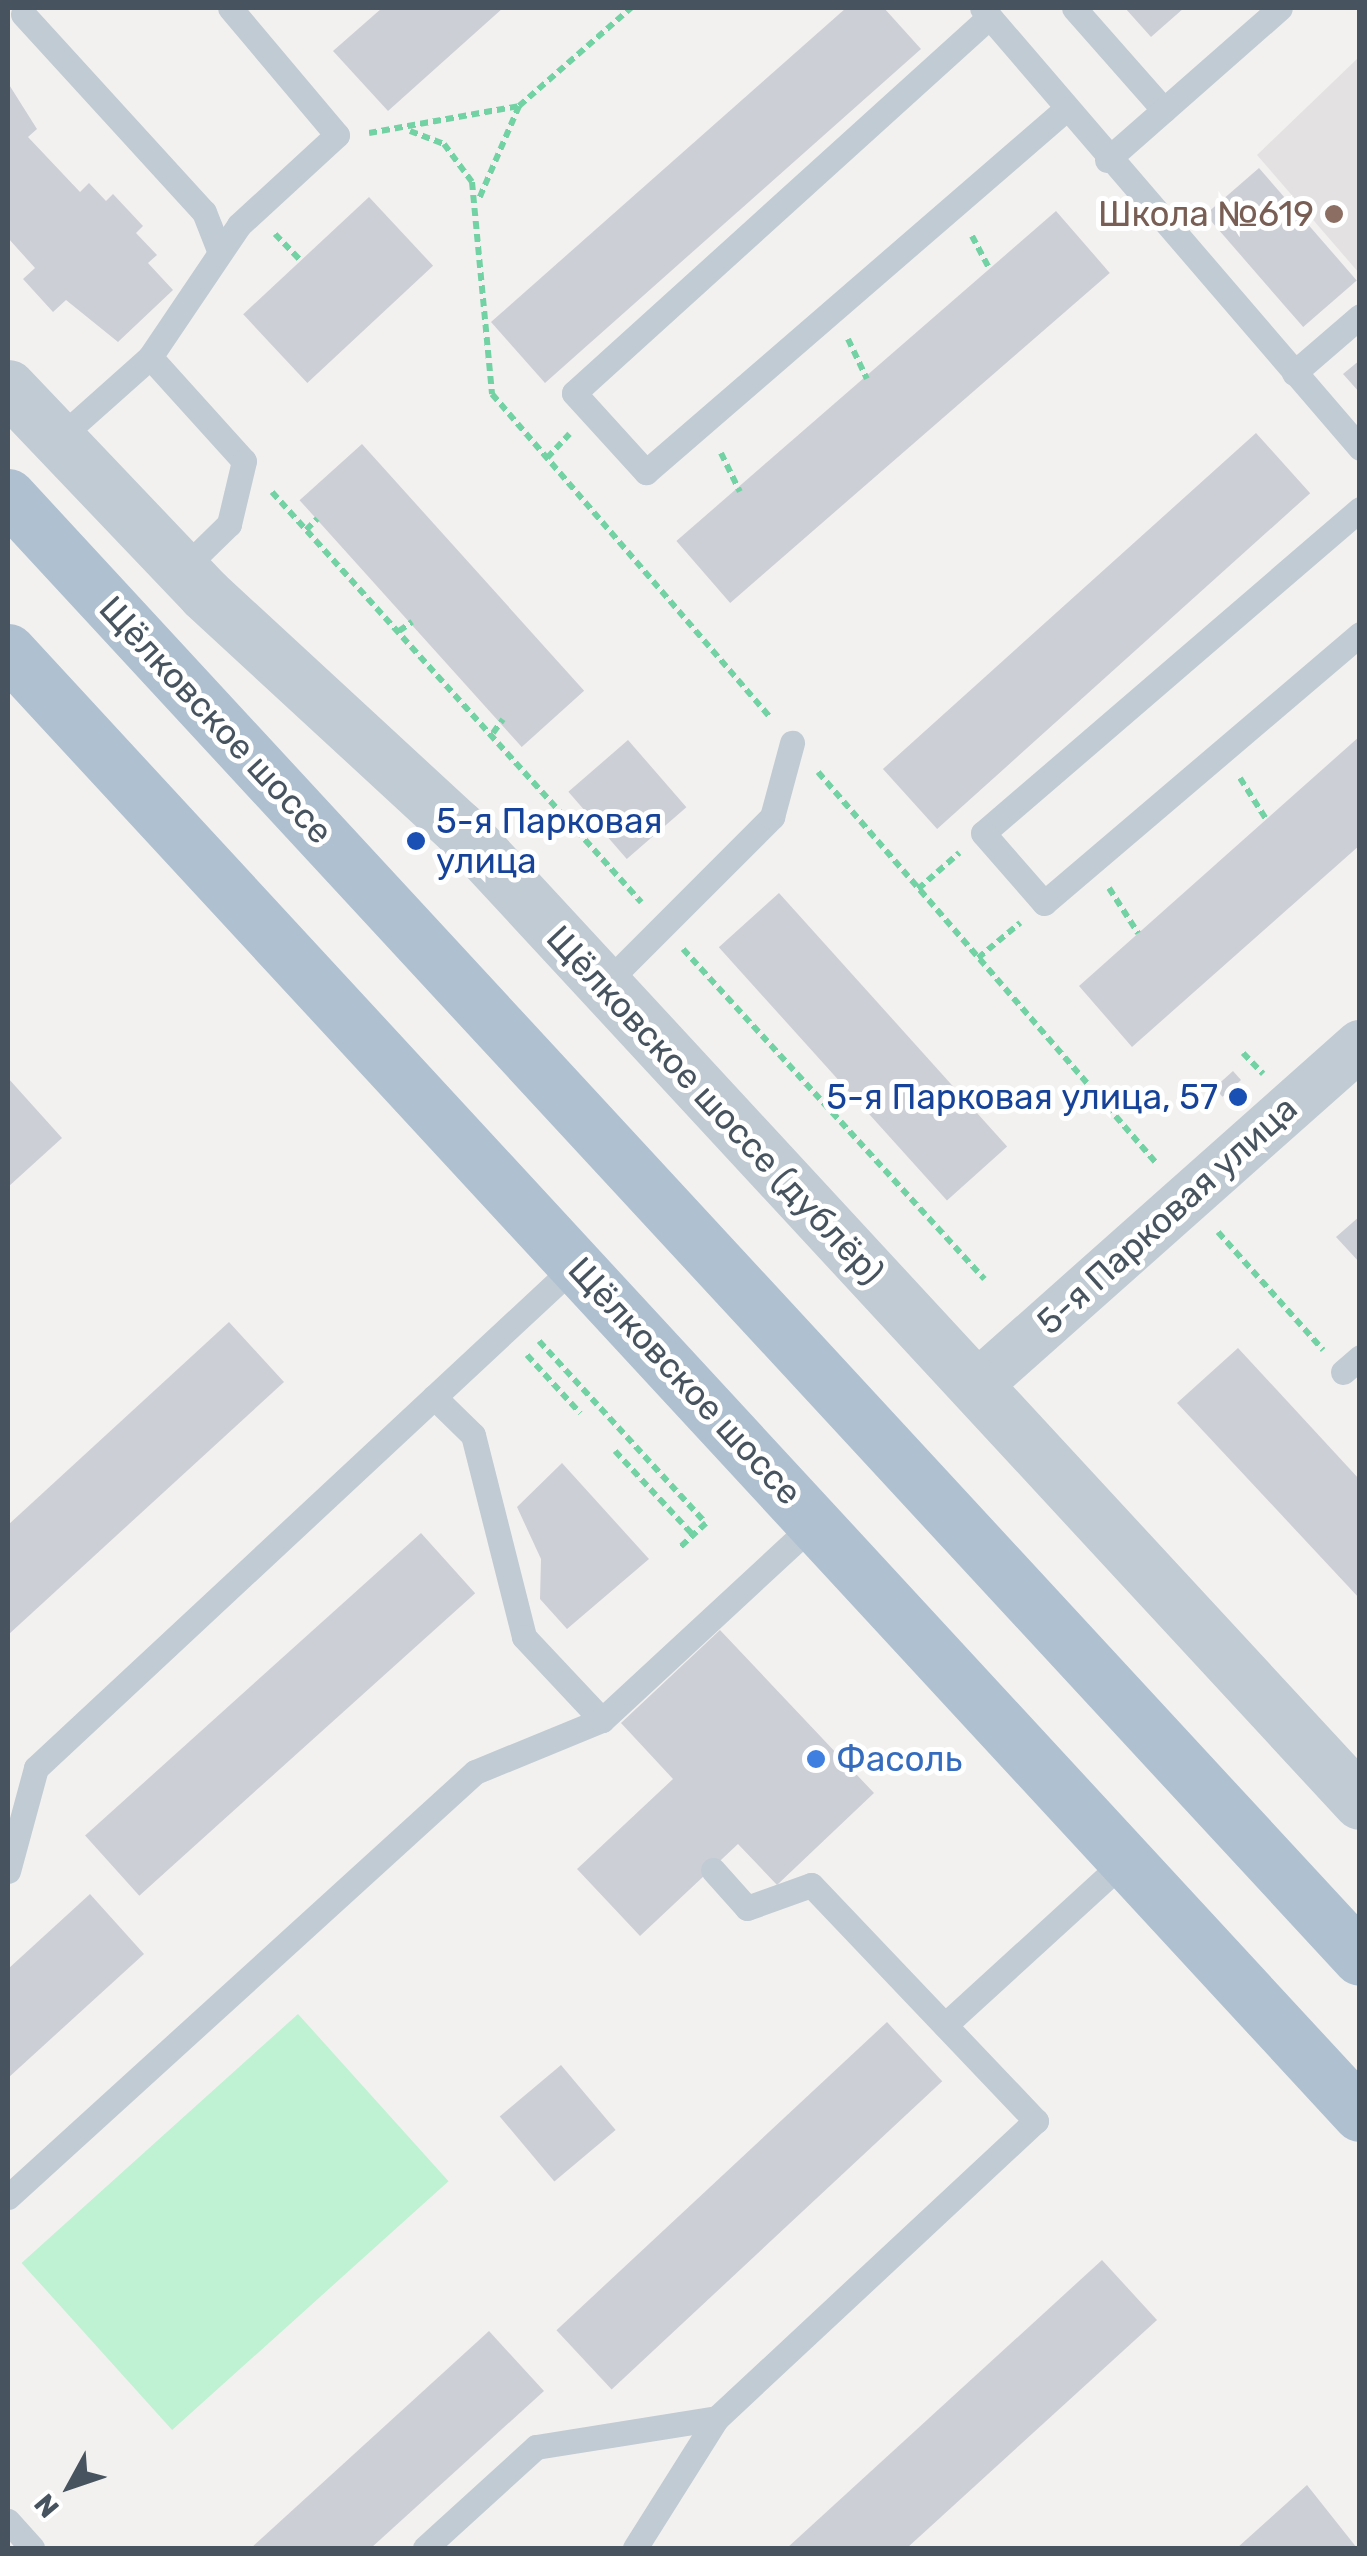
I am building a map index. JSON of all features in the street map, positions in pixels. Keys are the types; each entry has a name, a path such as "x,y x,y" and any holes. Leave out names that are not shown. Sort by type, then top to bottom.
{"main road":[{"name":"Щёлковское шоссе","path":"8,496 1360,1958"},
{"name":"Щёлковское шоссе","path":"12,665 576,1264 1360,2114"}],"street":[{"name":"Щёлковское шоссе (дублёр)","path":"8,387 182,570 459,828 1360,1802"},
{"name":"5-я Парковая улица","path":"975,1386 1172,1182 1360,1045"}],"lane":[{"path":"57,440 150,357 219,250 338,135 230,8"},
{"path":"1074,8 1164,110"},
{"path":"1107,160 1280,8"},
{"path":"1066,109 646,472 574,393 985,13 1066,109 1107,160 1360,448"},
{"path":"24,14 204,212 219,250"},
{"path":"1294,373 1360,316"},
{"path":"150,357 244,461 229,524 182,570"},
{"path":"1360,510 983,832 1044,903 1360,634"},
{"path":"604,985 665,929 772,818 792,742"},
{"path":"8,1870 36,1768 576,1264"},
{"path":"434,1397 472,1435 524,1637 602,1720"},
{"path":"8,2196 475,1772 602,1720 815,1522"},
{"path":"945,2025 1126,1860"},
{"path":"635,2548 717,2418 1036,2120 811,1885 747,1908 713,1870"},
{"path":"424,2548 536,2446 717,2418"},
{"path":"8,2521 32,2548"}],"path":[{"path":"476,206 519,106 631,8"},
{"path":"519,106 410,131 460,162 476,206 492,394 1172,1182 1351,1365"},
{"path":"706,421 740,492"},
{"path":"244,461 984,1279"},
{"path":"306,530 317,518"},
{"path":"400,631 412,622"},
{"path":"493,732 503,719"},
{"path":"1222,751 1266,819"},
{"path":"918,889 983,832"},
{"path":"1092,862 1138,933"},
{"path":"978,958 1006,936"},
{"path":"519,1346 532,1334 706,1523 680,1547"},
{"path":"534,1362 580,1413"},
{"path":"615,1451 693,1535"}],"shaded area":[{"name":"Школа №619","path":"1359,57 1359,273 1257,155"}],"green space":[{"path":"298,2014 449,2181 172,2430 22,2263"}],"building":[{"path":"382,8 503,8 388,111 333,51"},
{"path":"846,8 884,8 921,49 545,383 491,322"},
{"path":"1125,8 1184,8 1151,37"},
{"path":"8,83 37,129 28,137 80,192 89,183 106,201 113,194 143,226 136,233 157,255 148,263 173,290 118,342 66,300 53,312 23,279 35,268 8,238"},
{"path":"1259,168 1357,280 1303,327 1205,215"},
{"path":"369,197 433,266 307,383 243,314"},
{"path":"1056,211 1110,273 730,603 676,541"},
{"path":"1360,360 1360,393 1343,374"},
{"path":"1256,433 1310,493 937,829 883,769"},
{"path":"362,444 584,691 522,747 300,500"},
{"path":"1360,736 1360,845 1132,1047 1079,986"},
{"path":"628,740 686,807 627,859 568,792"},
{"path":"779,893 1007,1146 947,1201 719,947"},
{"path":"1233,1071 1241,1080 1222,1097 1214,1088"},
{"path":"8,1078 62,1138 8,1187"},
{"path":"1360,1216 1360,1263 1336,1237"},
{"path":"229,1322 284,1382 8,1635 8,1525"},
{"path":"1238,1348 1360,1480 1360,1599 1177,1403"},
{"path":"562,1463 649,1559 567,1629 540,1599 541,1559 517,1507"},
{"path":"421,1533 475,1593 139,1896 85,1835"},
{"path":"720,1630 874,1793 777,1885 738,1844 640,1936 577,1869 673,1779 621,1723"},
{"path":"90,1894 144,1954 8,2078 8,1969"},
{"path":"887,2022 942,2081 612,2390 556,2330"},
{"path":"561,2065 616,2130 554,2182 500,2116"},
{"path":"1102,2260 1157,2320 907,2548 787,2548"},
{"path":"489,2331 544,2391 371,2548 251,2548"},
{"path":"1307,2485 1357,2548 1237,2548"}],"place":[{"name":"Школа №619","path":"1334,214"},
{"name":"5-я Парковая улица","path":"416,841"},
{"name":"5-я Парковая улица, 57","path":"1238,1097"},
{"name":"Фасоль","path":"816,1759"}]}
